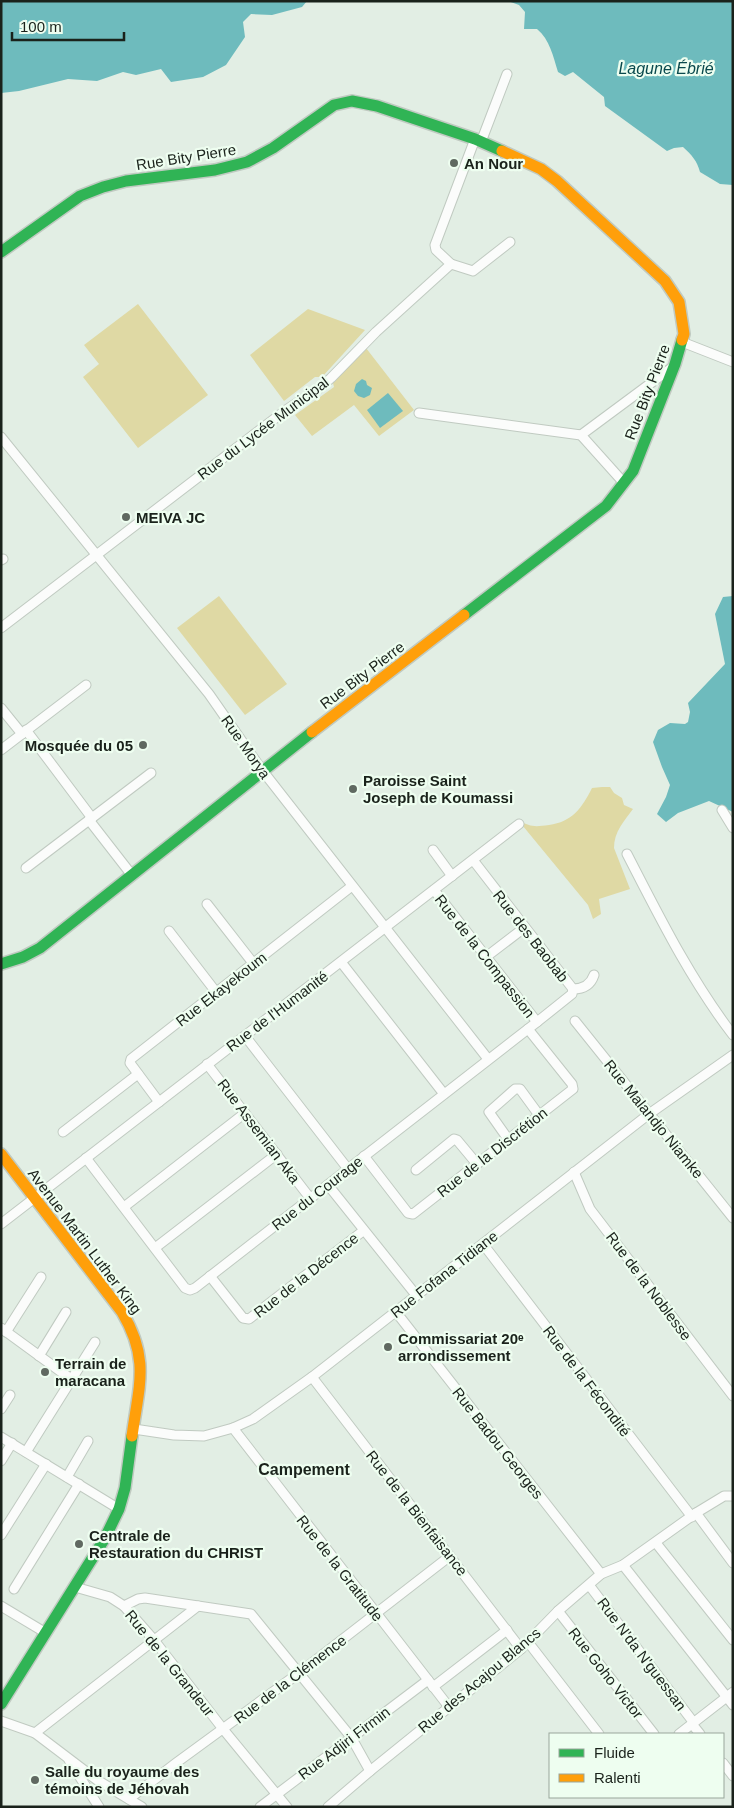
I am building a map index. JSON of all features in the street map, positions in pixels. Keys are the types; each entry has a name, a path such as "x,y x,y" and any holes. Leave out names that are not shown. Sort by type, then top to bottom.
{"street":[{"path":"507,74 435,245 436,250 452,264 473,271 510,242"},
{"name":"Rue Bity Pierre","path":"1,252 80,196 126,181 215,170 247,162 273,148 334,105 352,101 377,106 478,141 541,169 557,181 665,281 679,302 682,315 682,342 676,364 633,471 606,506 262,770 40,948 23,958 1,964"},
{"name":"Rue du Lycée Municipal","path":"1,628 95,554 286,410 321,386 376,332 452,264"},
{"path":"682,342 733,362"},
{"path":"582,435 676,364"},
{"path":"419,413 582,435 624,483"},
{"name":"Rue Morya","path":"1,437 209,694 262,770 488,1060"},
{"path":"1,750 86,685"},
{"path":"1,708 24,732 132,874"},
{"path":"26,868 151,773"},
{"path":"722,810 733,828"},
{"name":"Rue de l'Humanité","path":"1,1224 519,824"},
{"path":"433,850 452,876"},
{"path":"627,854 674,944 709,1002 733,1035"},
{"name":"Rue des Baobab","path":"472,860 574,989 580,989 588,985 594,975"},
{"name":"Rue Ekayekoum","path":"138,1074 130,1063 131,1059 352,886"},
{"name":"Rue de la Compassion","path":"434,890 537,1022"},
{"path":"207,904 253,964"},
{"path":"486,957 524,928"},
{"path":"169,931 216,992"},
{"path":"341,962 444,1094"},
{"name":"Rue du Courage","path":"86,1158 185,1288 190,1290 537,1022 572,994 574,989"},
{"name":"Rue Malandjo Niamke","path":"575,1021 733,1218"},
{"name":"Rue de la Discrétion","path":"364,1156 411,1215 477,1164 573,1089 573,1086 528,1029"},
{"path":"244,1036 348,1169"},
{"name":"Rue Fofana Tidiane","path":"134,1429 174,1435 204,1436 233,1428 253,1419 312,1377 649,1114 733,1056"},
{"name":"Rue Assemian Aka","path":"207,1064 310,1198"},
{"path":"63,1132 138,1074 159,1102"},
{"path":"508,1139 489,1112 515,1089 520,1089 539,1115"},
{"path":"124,1207 245,1113"},
{"path":"416,1170 454,1139 457,1140 477,1164"},
{"name":"Avenue Martin Luther King","path":"1,1154 122,1312 134,1332 140,1356 141,1370 134,1429 120,1509 105,1538 1,1704"},
{"path":"155,1248 277,1154"},
{"name":"Rue de la Noblesse","path":"574,1172 590,1209 733,1396"},
{"path":"328,1185 416,1296"},
{"name":"Rue de la Décence","path":"210,1276 243,1318 249,1319 363,1231"},
{"name":"Rue de la Fécondité","path":"483,1244 733,1563"},
{"path":"42,1277 3,1329 70,1379"},
{"path":"39,1356 66,1312"},
{"name":"Rue Badou Georges","path":"396,1312 601,1574"},
{"path":"26,1452 70,1379 95,1342"},
{"name":"Rue de la Bienfaisance","path":"312,1377 506,1630 524,1646 598,1733"},
{"path":"1,1408 10,1396"},
{"name":"Rue de la Gratitude","path":"233,1428 449,1707"},
{"path":"1,1437 120,1509"},
{"path":"67,1477 88,1441"},
{"path":"1,1461 12,1444"},
{"path":"1,1535 46,1464"},
{"path":"14,1589 79,1484"},
{"name":"Rue des Acajou Blancs","path":"328,1807 524,1646 558,1612 601,1574 623,1565 724,1496 733,1496"},
{"path":"656,1543 733,1640"},
{"name":"Rue de la Clémence","path":"129,1799 299,1673 450,1556"},
{"path":"623,1565 729,1694 733,1705"},
{"name":"Rue N'da N'guessan","path":"589,1585 699,1733"},
{"name":"Rue de la Grandeur","path":"75,1587 110,1597 124,1606 154,1640 287,1807"},
{"path":"124,1606 138,1599 145,1598 251,1614 351,1737 370,1771"},
{"path":"1,1606 46,1633"},
{"path":"35,1733 198,1606"},
{"name":"Rue Goho Victor","path":"558,1612 653,1733"},
{"name":"Rue Adjiri Firmin","path":"260,1807 351,1737 506,1630"},
{"path":"679,1733 729,1694"},
{"path":"1,1721 35,1733 97,1780 142,1807"},
{"path":"68,1757 99,1807"},
{"path":"724,1763 733,1776"}],"shaded area":[{"path":"138,304 208,395 138,448 83,377 99,364 84,345"},
{"path":"308,309 365,330 322,377 315,377 284,401 250,355"},
{"path":"366,348 414,410 379,436 354,405 312,436 295,415 334,387 333,383"},
{"path":"219,596 287,684 245,715 177,628"},
{"path":"610,787 614,793 622,798 624,805 633,809 623,822 614,842 614,848 630,889 599,899 601,914 593,919 588,905 518,820 536,826 564,821 580,808 592,788"}],"water":[{"path":"1,1 307,1 302,7 272,15 251,14 243,22 245,37 226,65 203,77 171,82 161,69 136,75 123,72 97,81 68,79 19,91 1,93"},
{"name":"Lagune Ébrié","path":"508,1 733,1 733,185 720,184 700,172 694,158 683,147 667,151 605,106 604,97 573,72 565,76 558,72 545,38 537,29 524,29 525,12 519,5"},
{"path":"362,379 372,388 370,395 364,398 358,396 354,391 356,384"},
{"path":"388,393 403,411 380,428 367,410"},
{"path":"733,596 733,812 709,801 678,813 666,822 657,814 670,785 653,742 658,730 670,723 685,724 688,722 690,712 688,703 725,664 715,614 723,597"}],"traffic: fast":[{"path":"1,252 80,196 126,181 215,170 247,162 273,148 334,105 352,101 377,106 475,139 502,151"},
{"path":"464,615 606,506 633,471 675,364 682,340"},
{"path":"1,964 23,957 40,948 312,732"},
{"path":"1,1704 105,1538 119,1509 125,1488 132,1436"}],"traffic: slow":[{"path":"502,151 541,169 557,181 665,281 679,302 684,334 682,340"},
{"path":"312,732 464,615"},
{"path":"1,1154 122,1312 131,1329 139,1358 140,1372 132,1436"}],"place":[{"name":"An Nour","path":"454,163"},
{"name":"MEIVA JC","path":"126,517"},
{"name":"Mosquée du 05","path":"143,745"},
{"name":"Paroisse Saint Joseph de Koumassi","path":"353,789"},
{"name":"Commissariat 20ᵉ arrondissement","path":"388,1347"},
{"name":"Terrain de maracana","path":"45,1372"},
{"name":"Centrale de Restauration du CHRIST","path":"79,1544"},
{"name":"Salle du royaume des témoins de Jéhovah","path":"35,1780"}],"district":[{"name":"Campement","path":"304,1469"}]}
